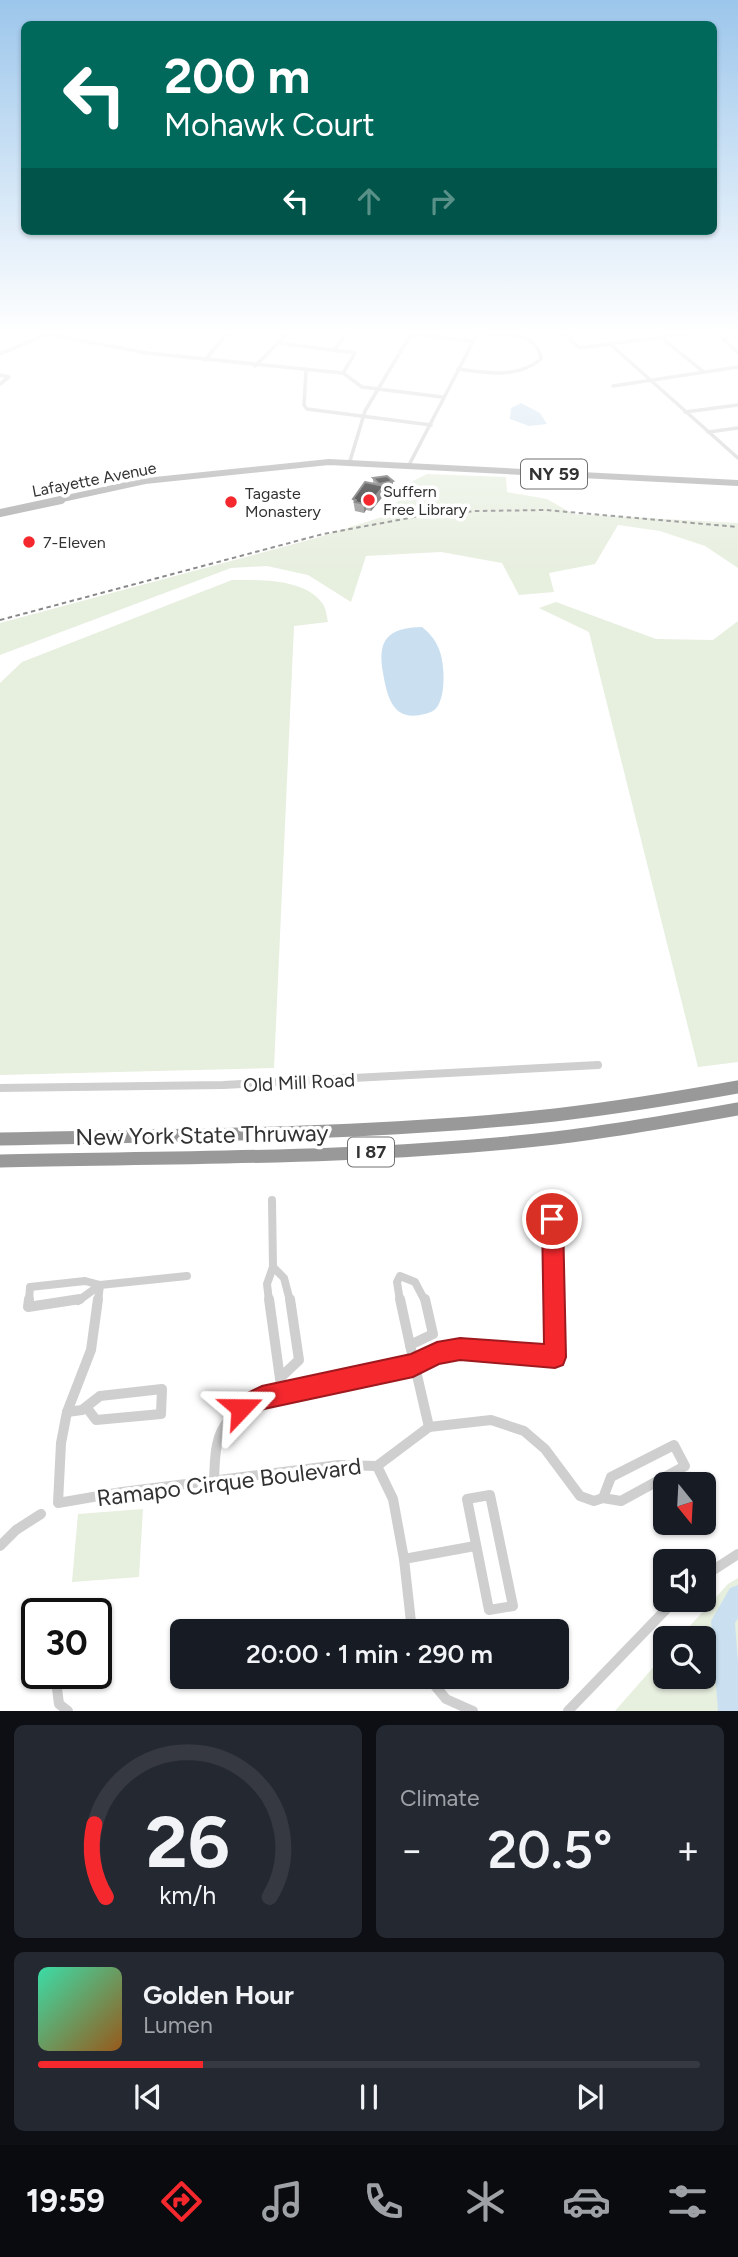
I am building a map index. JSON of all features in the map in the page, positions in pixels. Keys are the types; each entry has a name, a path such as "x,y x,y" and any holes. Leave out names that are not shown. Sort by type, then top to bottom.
{"highway":[{"name":"New York State Thruway","path":"0,1139 468,1125 612,1109 738,1087"},
{"name":"New York State Thruway","path":"0,1161 472,1147 595,1134 738,1108"}],"main road":[{"name":"Lafayette Avenue","path":"0,513 145,481 350,461 738,483"}],"street":[{"path":"344,414 431,425"},
{"path":"409,465 435,414"},
{"path":"687,414 738,458"},
{"path":"350,461 353,437 360,416"},
{"path":"708,432 738,428"},
{"name":"Old Mill Road","path":"0,1088 223,1085 598,1065"},
{"path":"272,1200 273,1267 267,1284 282,1393"},
{"path":"214,1481 216,1441 223,1424 241,1408 262,1398 413,1365 437,1353 460,1349 555,1357 552,1219"},
{"path":"273,1267 288,1286 299,1360 280,1378"},
{"path":"100,1285 78,1301 27,1307 30,1287 85,1281 100,1285 187,1276"},
{"path":"409,1345 433,1334 421,1288 415,1281 400,1276 397,1283 398,1292 413,1365 429,1427"},
{"name":"Ramapo Cirque Boulevard","path":"100,1285 91,1350 66,1412 61,1443 58,1503 339,1465 377,1466 409,1439 429,1427 491,1420 516,1428 545,1449 580,1496 594,1501 603,1499"},
{"path":"66,1412 87,1408 100,1396 162,1389 161,1414 96,1420 87,1408"},
{"path":"674,1445 685,1466 621,1501 603,1499 611,1477 674,1445"},
{"path":"377,1466 393,1499 404,1559 411,1619"},
{"path":"490,1495 513,1606 489,1610 475,1546 467,1499 490,1495"},
{"path":"0,1546 41,1514"},
{"path":"404,1559 475,1546"},
{"path":"716,1568 738,1554"},
{"path":"568,1711 663,1612"},
{"path":"57,1689 59,1704 68,1711"},
{"path":"433,1689 456,1706 473,1711"}],"green space":[{"path":"427,474 506,477 507,492 547,499 573,514 738,523 738,568 705,546 660,531 618,525 595,564 549,573 554,592 519,595 502,563 441,552 366,556 351,602 308,575 267,566 231,568 0,655 0,623 316,538 385,516 404,494 403,486"},
{"path":"232,580 282,582 307,590 324,606 328,622 294,626 274,1068 0,1075 0,683 22,662"},
{"path":"556,602 656,639 713,640 738,621 738,1062 698,1067 589,632 539,608"},
{"path":"143,1509 139,1577 72,1582 78,1514"},
{"path":"738,1578 738,1711 615,1711 653,1668 653,1689 716,1689 716,1626 690,1626 703,1612 716,1612 716,1597"}],"water":[{"path":"510,414 541,414 547,424 529,426 510,419"},
{"path":"422,627 433,638 440,652 444,676 442,694 440,702 431,712 409,715 401,713 391,702 383,673 382,652 384,644 393,633"}],"building":[{"path":"387,476 393,481 379,484 373,478"},
{"path":"365,482 384,486 371,502 355,502 353,499"}],"waterway":[{"path":"730,1711 723,1621 738,1596"}],"railway":[{"path":"0,620 323,534 420,516 476,511 546,510 738,527"}],"place":[{"name":"Suffern Free Library","path":"369,500"},
{"name":"Tagaste Monastery","path":"231,502"},
{"name":"7-Eleven","path":"29,542"}],"route":[{"path":"241,1408 262,1398 343,1378 413,1365 437,1353 460,1349 555,1357 552,1219"}]}
